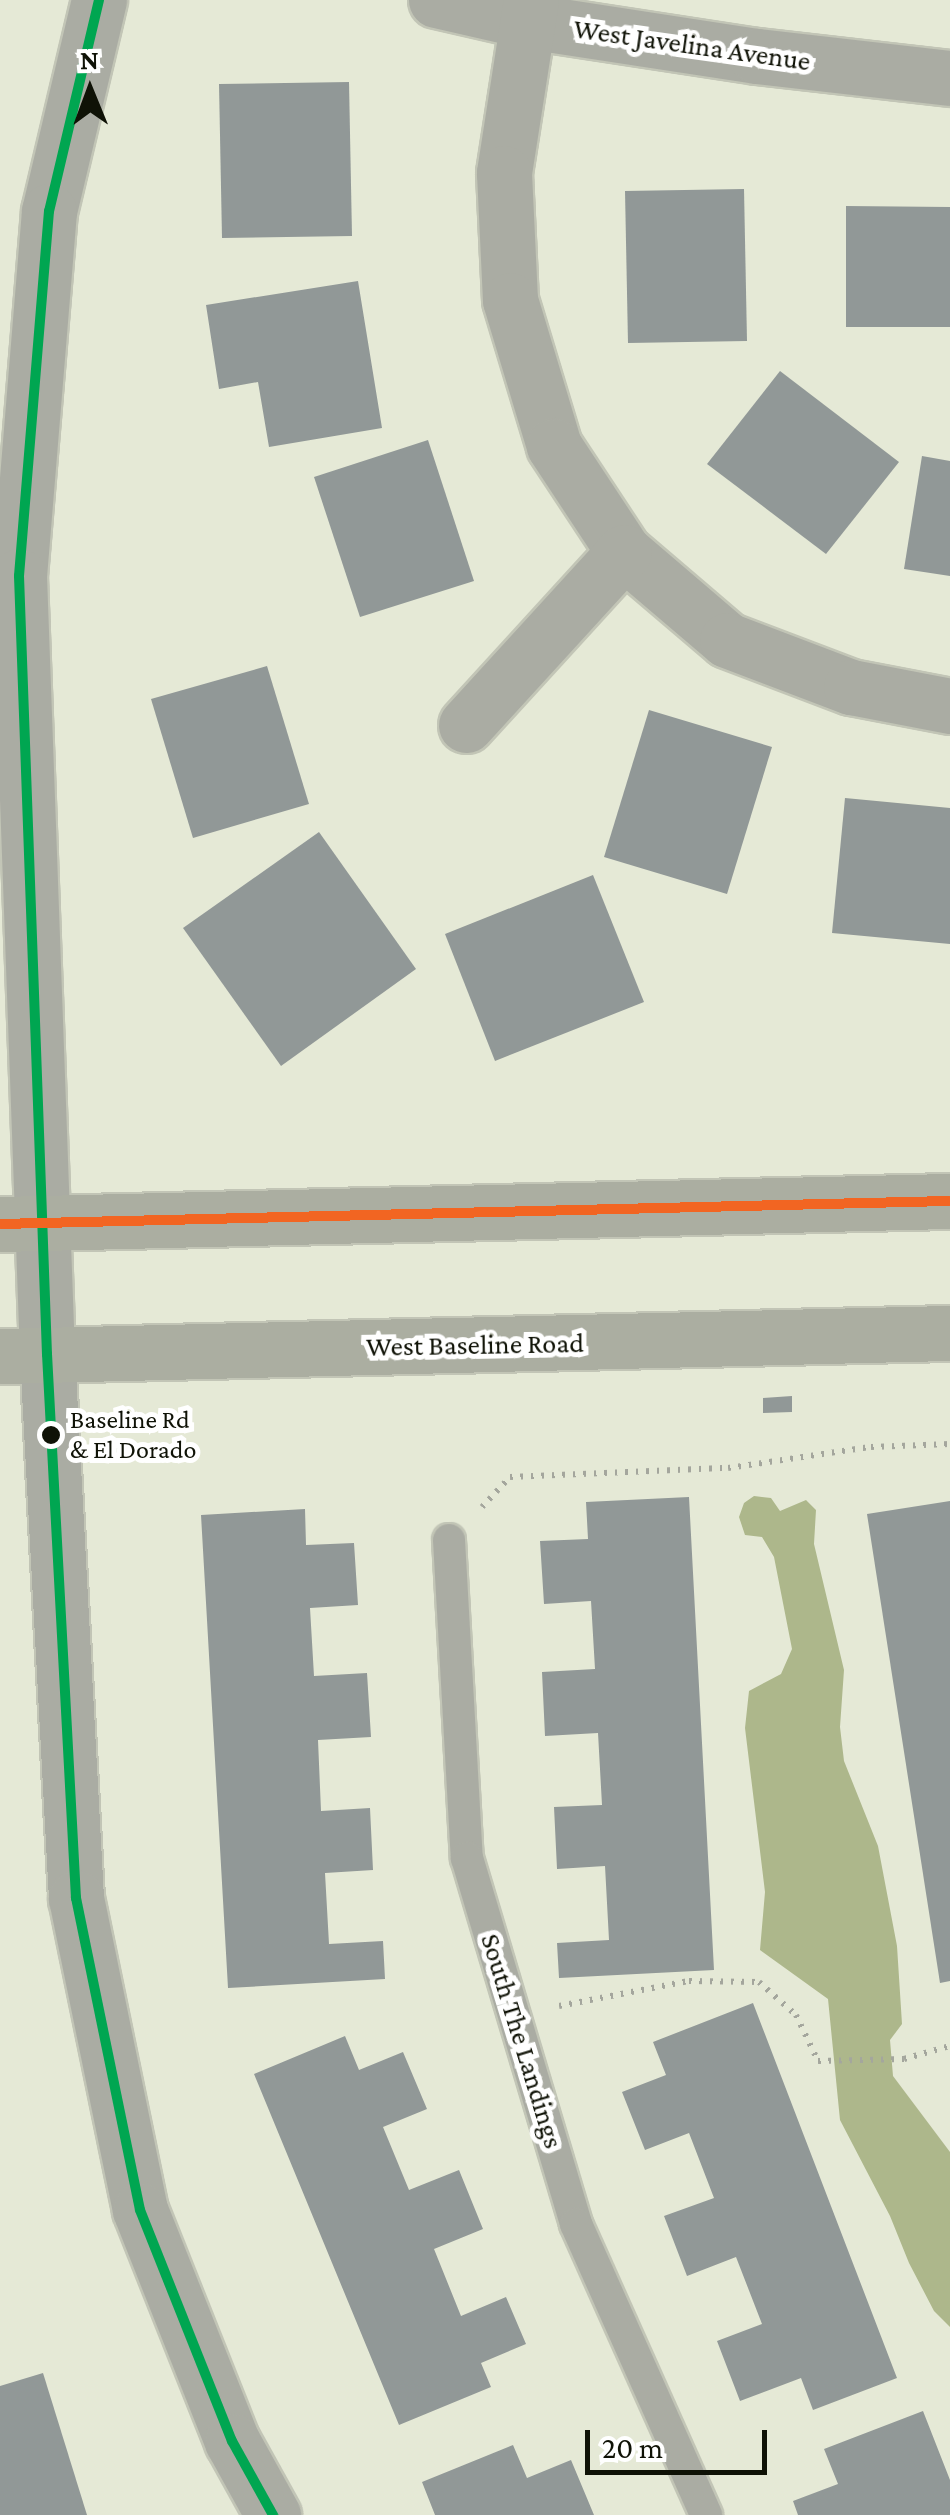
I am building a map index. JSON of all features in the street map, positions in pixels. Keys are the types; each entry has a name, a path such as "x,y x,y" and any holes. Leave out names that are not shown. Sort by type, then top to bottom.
{"main road":[{"path":"22,1224 950,1201"},
{"name":"West Baseline Road","path":"24,1355 950,1333"}],"street":[{"path":"99,0 49,211 19,576 24,1355 76,1898 140,2210 232,2442 274,2515"},
{"name":"West Javelina Avenue","path":"436,0 529,10 757,56 950,78"},
{"path":"529,10 504,173 510,300 554,446 624,552 727,640 852,687 950,706"},
{"path":"466,725 624,552"}],"lane":[{"name":"South The Landings","path":"449,1540 467,1858 576,2224 706,2515"}],"path":[{"path":"449,1540 510,1477 728,1468 871,1448 950,1444"},
{"path":"514,2014 688,1981 759,1982 796,2015 818,2061 904,2060 950,2046"}],"shaded area":[{"path":"754,1496 771,1498 780,1511 806,1500 816,1510 814,1544 844,1670 840,1727 844,1761 878,1846 897,1946 902,2024 890,2040 893,2076 950,2152 950,2327 934,2311 840,2120 828,1999 760,1950 765,1892 745,1728 749,1691 781,1674 792,1649 774,1557 762,1537 745,1535 739,1517 744,1503"}],"building":[{"path":"349,82 352,236 222,238 219,84"},
{"path":"744,189 747,341 628,343 625,191"},
{"path":"846,206 950,207 950,327 846,327"},
{"path":"358,281 382,428 269,447 258,382 219,389 206,305"},
{"path":"780,371 899,462 826,554 707,464"},
{"path":"428,440 474,581 360,617 314,477"},
{"path":"922,456 950,461 950,576 904,569"},
{"path":"267,666 309,804 193,838 151,699"},
{"path":"649,710 772,747 727,894 604,857"},
{"path":"845,798 950,808 950,944 832,933"},
{"path":"319,832 416,969 281,1066 183,928"},
{"path":"593,875 644,1002 495,1061 445,934"},
{"path":"792,1396 792,1412 763,1413 763,1398"},
{"path":"689,1497 714,1970 559,1978 557,1943 609,1940 605,1866 557,1869 554,1807 602,1805 598,1733 545,1736 542,1672 595,1669 591,1601 544,1604 540,1541 588,1539 586,1502"},
{"path":"950,1501 950,1981 940,1983 867,1514"},
{"path":"305,1509 306,1545 354,1543 358,1605 310,1608 314,1676 367,1673 371,1737 318,1740 321,1811 370,1808 373,1870 325,1873 329,1944 383,1941 385,1979 228,1988 201,1515"},
{"path":"753,2003 897,2378 813,2410 801,2378 740,2401 717,2341 762,2324 736,2257 687,2276 664,2216 714,2198 689,2133 645,2150 622,2092 666,2075 653,2042"},
{"path":"345,2036 359,2070 403,2052 427,2109 383,2127 409,2190 459,2170 483,2229 434,2249 461,2316 506,2297 526,2344 481,2363 491,2387 399,2425 254,2074"},
{"path":"43,2373 87,2515 0,2515 0,2386"},
{"path":"923,2411 950,2480 950,2515 798,2515 793,2501 838,2484 824,2449"},
{"path":"513,2445 527,2478 571,2460 594,2515 435,2515 422,2482"}],"transit line":[{"path":"99,0 49,211 19,576 47,1354 76,1898 140,2210 232,2441 273,2515"},
{"path":"0,1224 950,1201"}],"place":[{"name":"Baseline Rd & El Dorado","path":"51,1435"}]}
